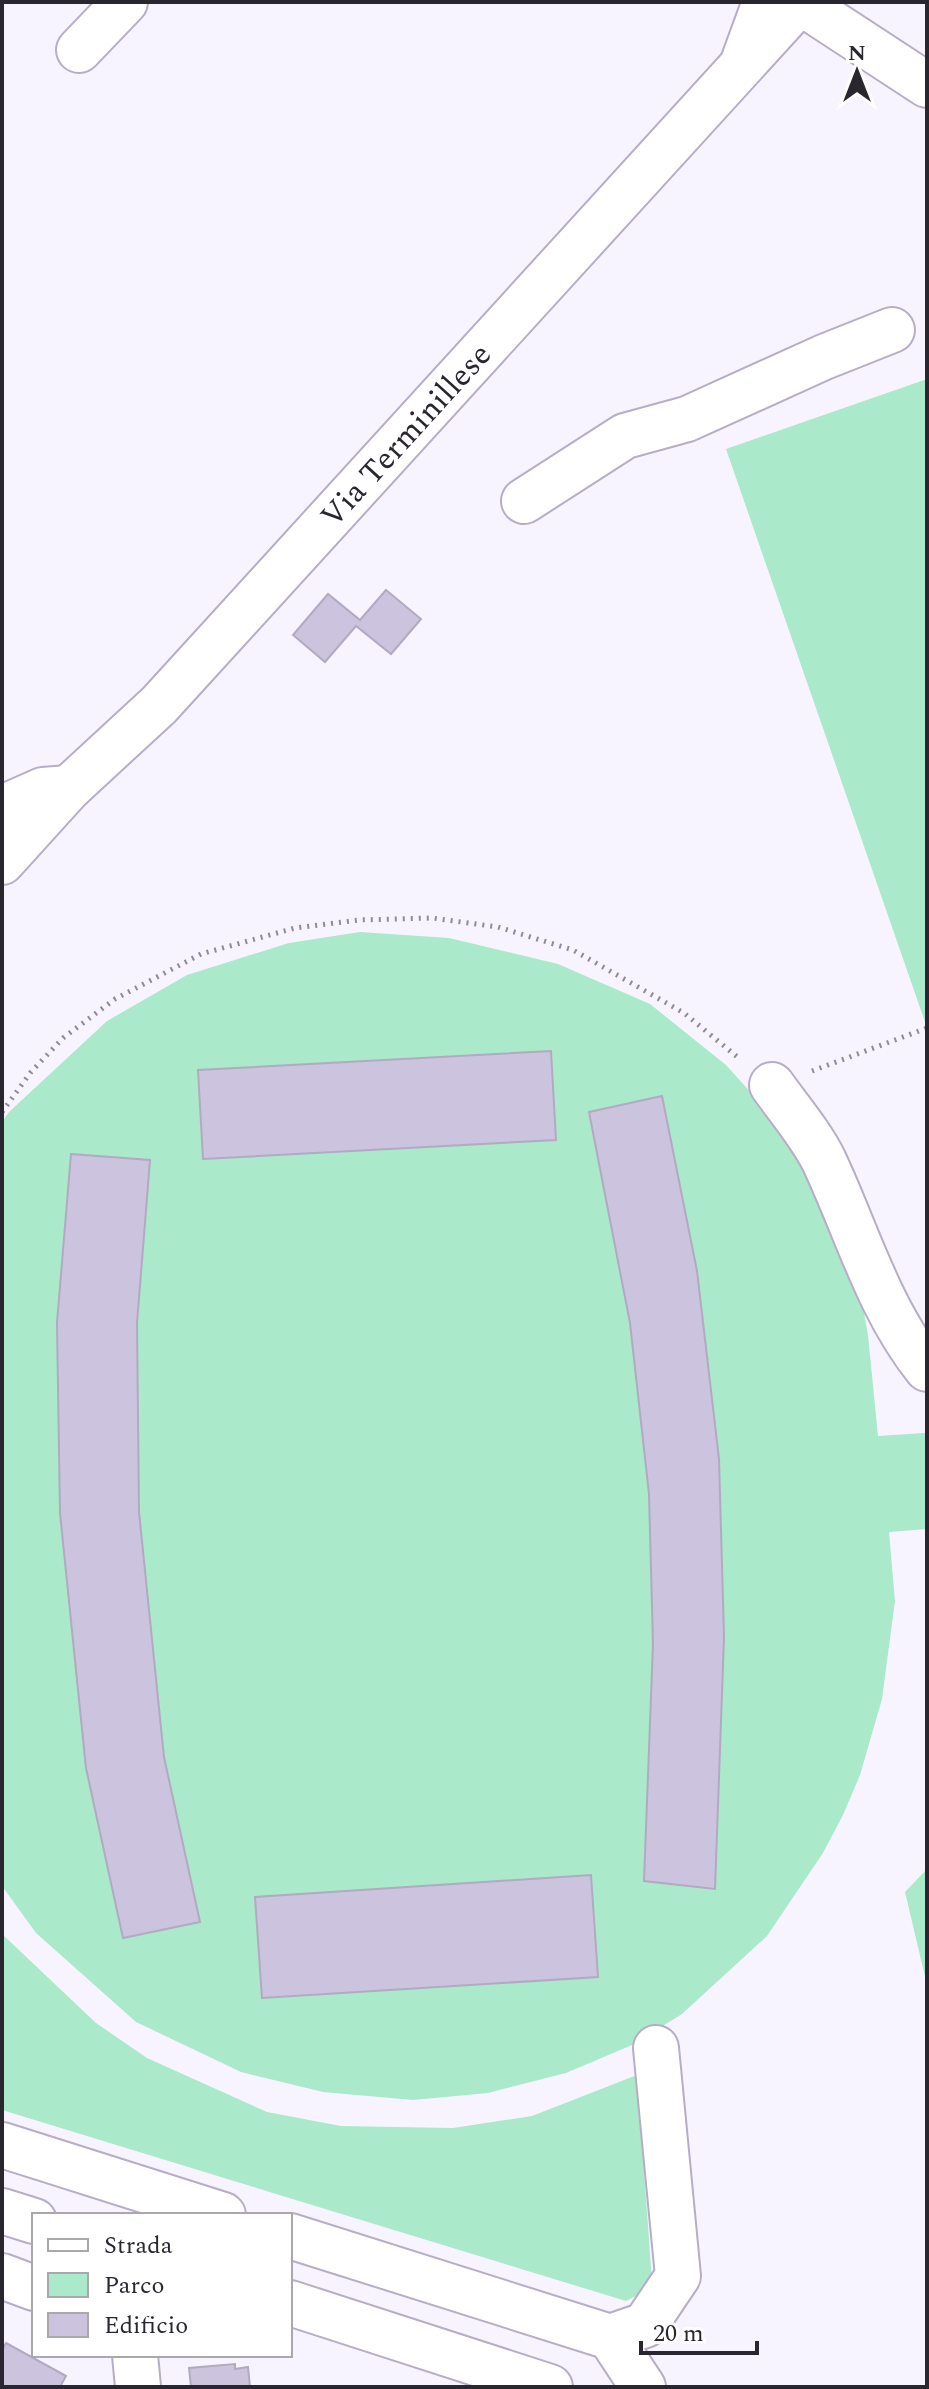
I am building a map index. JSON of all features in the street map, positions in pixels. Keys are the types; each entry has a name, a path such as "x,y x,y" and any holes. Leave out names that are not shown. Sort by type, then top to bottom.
{"street":[{"path":"79,50 125,2"},
{"path":"742,65 765,2"},
{"path":"800,2 927,85"},
{"name":"Via Terminillese","path":"2,862 69,788 159,705 800,2"},
{"path":"524,501 625,436 687,419 892,330"},
{"path":"2,808 43,790 69,788"},
{"path":"772,1085 823,1158 863,1256 906,1343 927,1369"},
{"path":"292,2237 610,2337 645,2325 678,2276 656,2048"},
{"path":"2,2145 217,2213"},
{"path":"2,2211 32,2220"},
{"path":"2,2276 32,2287"},
{"path":"292,2304 550,2387"},
{"path":"610,2337 643,2387"},
{"path":"135,2357 138,2387"}],"path":[{"path":"2,1112 31,1072 63,1038 115,999 201,954 295,928 358,920 432,918 498,927 573,950 684,1013 772,1085 927,1028"}],"green space":[{"path":"927,379 927,1022 925,1022 726,449"},
{"path":"360,932 449,938 558,964 650,1004 726,1065 803,1150 861,1296 878,1436 925,1433 927,1529 889,1532 895,1601 882,1699 860,1775 823,1853 767,1936 682,2014 632,2045 566,2073 488,2093 413,2100 323,2092 241,2072 136,2022 36,1933 2,1886 2,1122 107,1021 187,975 289,943"},
{"path":"927,1869 927,1985 905,1892"},
{"path":"2,1934 96,2023 147,2058 267,2112 341,2126 453,2128 532,2116 637,2075 652,2281 640,2294 626,2301 2,2110"}],"building":[{"path":"386,590 421,619 391,654 356,626 325,662 293,635 328,594 360,620"},
{"path":"551,1051 556,1140 203,1159 198,1070"},
{"path":"662,1096 697,1271 719,1459 724,1637 715,1889 644,1881 653,1644 649,1494 630,1323 589,1112"},
{"path":"71,1154 150,1160 137,1323 139,1512 164,1757 200,1922 123,1938 86,1768 60,1513 57,1323"},
{"path":"591,1875 598,1977 262,1998 255,1897"},
{"path":"6,2343 66,2376 60,2387 2,2387 2,2350"},
{"path":"235,2364 235,2369 248,2367 250,2387 191,2387 189,2368"}]}
